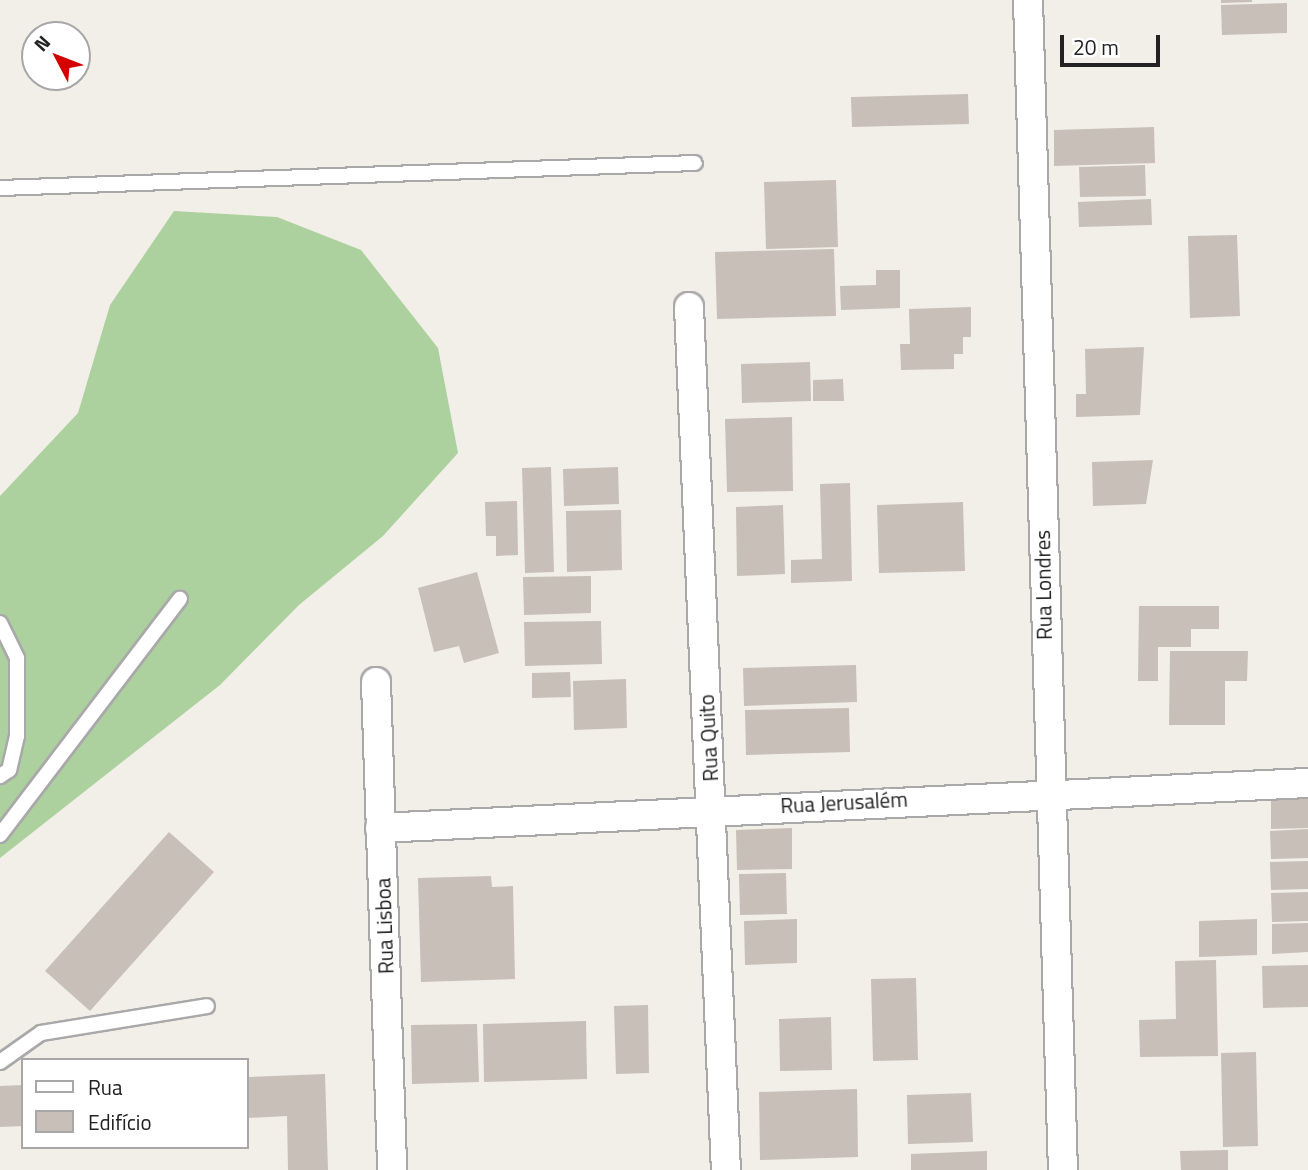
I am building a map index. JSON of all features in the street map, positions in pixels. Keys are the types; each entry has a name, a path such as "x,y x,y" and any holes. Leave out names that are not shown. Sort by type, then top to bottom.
{"street":[{"name":"Rua Londres","path":"1028,0 1048,793 1063,1170"},
{"name":"Rua Quito","path":"689,307 726,1170"},
{"name":"Rua Lisboa","path":"376,682 392,1170"},
{"name":"Rua Jerusalém","path":"380,828 711,808 1308,783"}],"lane":[{"path":"0,188 695,163"},
{"path":"0,835 180,599"},
{"path":"0,623 17,658 17,736 9,770 0,776"},
{"path":"0,1062 41,1033 207,1006"}],"green space":[{"path":"174,211 277,217 361,250 438,348 458,453 383,536 299,605 220,685 0,858 0,496 78,413 110,305"}],"building":[{"path":"1221,0 1252,0 1252,2 1221,3"},
{"path":"1287,3 1287,33 1222,35 1221,5"},
{"path":"968,94 969,124 852,127 851,97"},
{"path":"1154,127 1155,163 1054,166 1054,130"},
{"path":"1145,165 1146,196 1080,197 1079,167"},
{"path":"836,180 838,247 766,249 764,182"},
{"path":"1151,199 1152,225 1079,227 1078,202"},
{"path":"1237,235 1240,316 1190,318 1188,236"},
{"path":"834,249 836,316 717,319 715,252"},
{"path":"876,270 900,270 900,308 841,310 840,286 876,285"},
{"path":"971,307 971,337 963,337 963,354 954,354 954,369 901,370 900,344 910,344 909,309"},
{"path":"1144,347 1140,415 1076,417 1076,394 1086,394 1085,349"},
{"path":"810,362 811,401 742,403 741,364"},
{"path":"843,379 844,401 813,401 813,380"},
{"path":"792,417 793,491 727,492 725,419"},
{"path":"1153,460 1146,504 1093,506 1092,462"},
{"path":"551,467 554,572 525,573 522,468"},
{"path":"618,467 619,504 564,506 563,469"},
{"path":"850,483 852,581 791,583 791,560 822,559 820,484"},
{"path":"517,501 518,555 496,556 496,536 486,536 485,502"},
{"path":"963,502 965,571 879,573 877,505"},
{"path":"783,505 785,574 737,576 736,507"},
{"path":"621,510 622,570 567,572 566,511"},
{"path":"477,572 499,653 464,663 459,646 434,652 418,588"},
{"path":"591,576 591,613 524,615 523,577"},
{"path":"1139,606 1219,606 1219,629 1191,629 1191,647 1158,647 1158,681 1138,681"},
{"path":"601,621 602,664 525,666 524,622"},
{"path":"1170,651 1248,651 1247,681 1225,681 1225,725 1169,725"},
{"path":"856,665 857,702 744,706 743,668"},
{"path":"570,672 571,697 532,698 532,673"},
{"path":"626,679 627,728 574,730 573,681"},
{"path":"849,708 850,752 746,755 745,710"},
{"path":"1308,798 1308,828 1271,829 1271,800"},
{"path":"792,828 792,869 737,870 736,830"},
{"path":"1308,829 1308,858 1271,859 1270,831"},
{"path":"169,832 214,872 90,1011 45,971"},
{"path":"1308,861 1308,889 1271,890 1270,862"},
{"path":"786,873 787,914 740,915 739,874"},
{"path":"491,876 492,887 513,886 515,979 421,982 418,878"},
{"path":"1308,892 1308,921 1272,922 1271,893"},
{"path":"797,919 797,963 745,965 744,921"},
{"path":"1257,919 1257,955 1199,957 1199,921"},
{"path":"1308,923 1308,952 1272,954 1272,924"},
{"path":"1216,960 1218,1056 1140,1057 1139,1020 1176,1019 1175,961"},
{"path":"1308,965 1308,1007 1263,1008 1262,966"},
{"path":"916,978 918,1060 873,1061 871,979"},
{"path":"648,1005 649,1073 616,1074 614,1006"},
{"path":"831,1017 832,1070 780,1071 779,1019"},
{"path":"586,1021 587,1079 484,1082 483,1024"},
{"path":"477,1024 479,1082 412,1084 411,1025"},
{"path":"1256,1052 1258,1146 1223,1147 1221,1053"},
{"path":"325,1074 328,1170 288,1170 287,1116 248,1118 248,1077"},
{"path":"21,1085 21,1126 0,1127 0,1086"},
{"path":"857,1089 858,1157 760,1160 759,1092"},
{"path":"971,1093 973,1142 908,1144 907,1095"},
{"path":"1228,1150 1228,1170 1181,1170 1180,1151"},
{"path":"987,1151 987,1170 911,1170 911,1154"}]}
